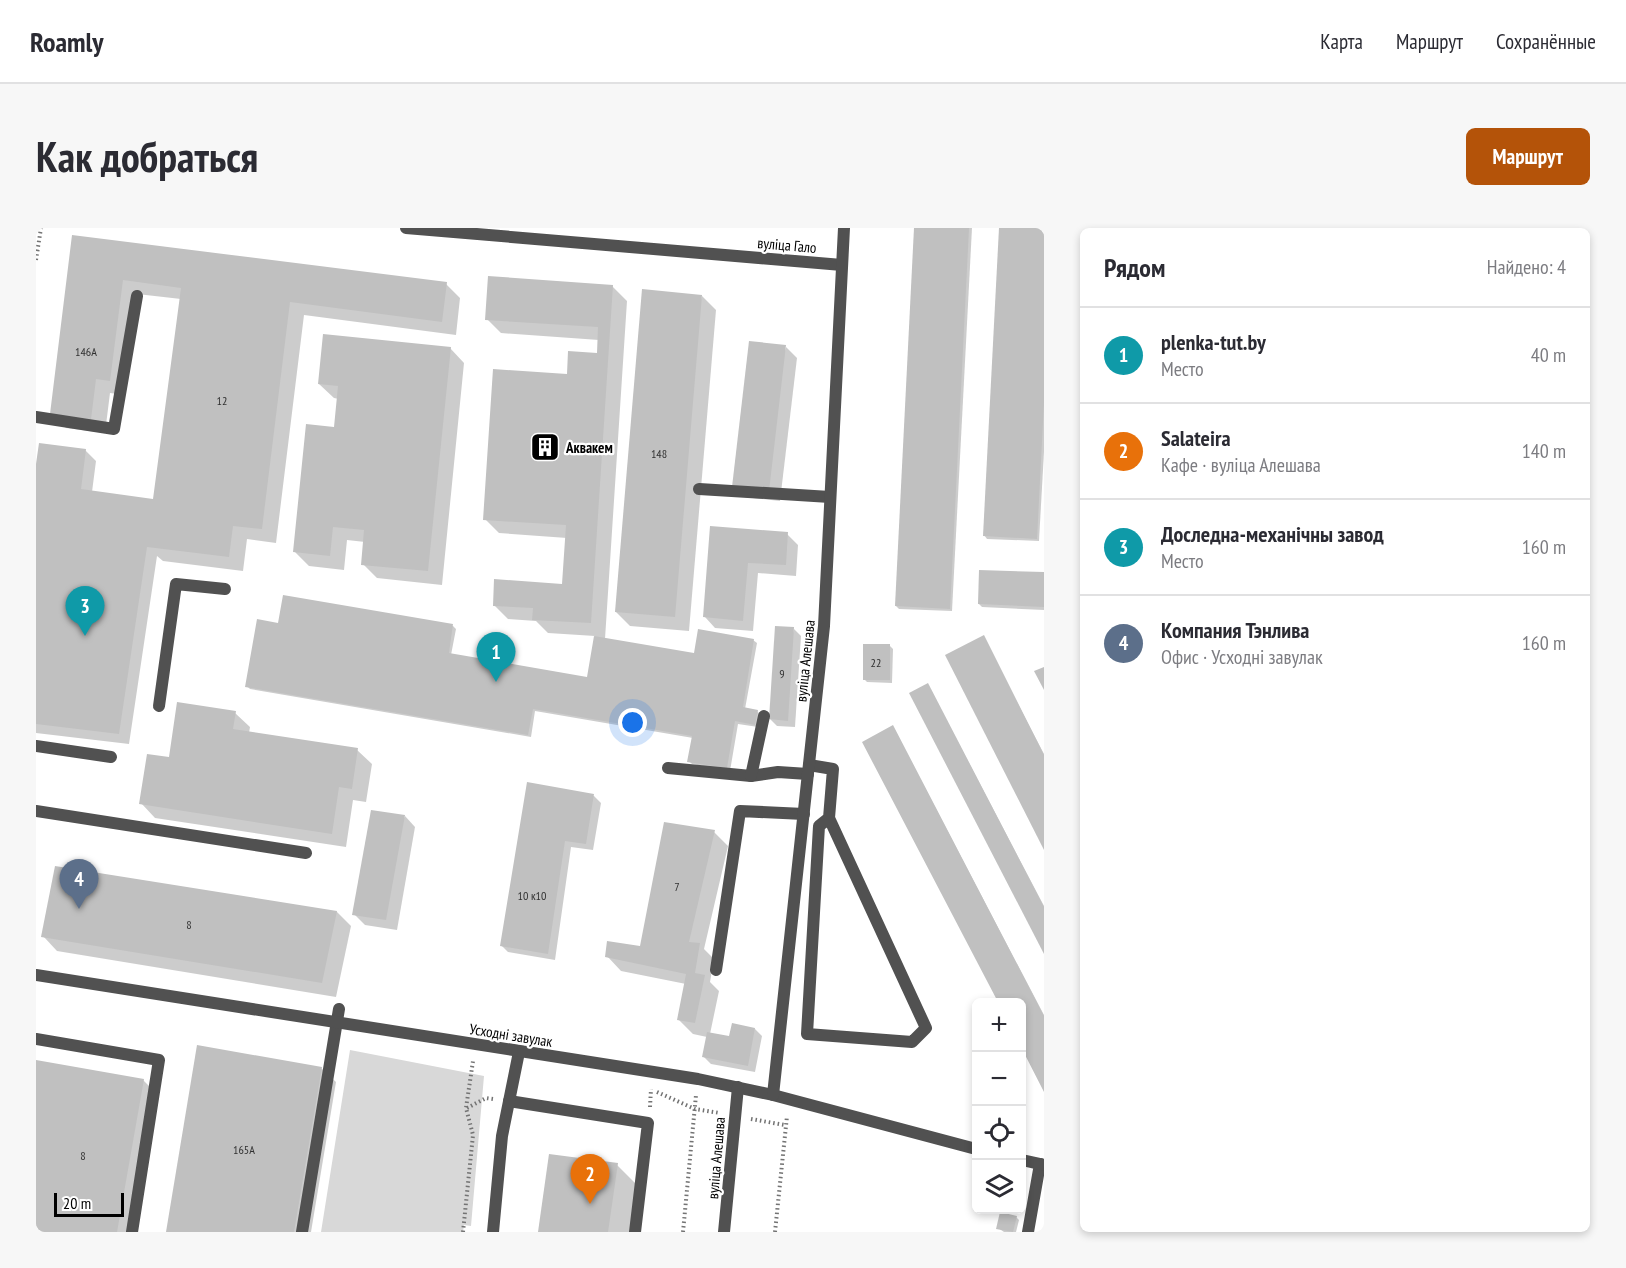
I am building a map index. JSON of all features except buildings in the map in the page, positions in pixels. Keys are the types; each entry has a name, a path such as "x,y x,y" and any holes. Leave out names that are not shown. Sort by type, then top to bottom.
{"street":[{"name":"вуліца Гало","path":"406,228 842,265"},
{"name":"вуліца Алешава","path":"773,1095 824,626 844,228"},
{"path":"36,417 114,429 137,296"},
{"path":"699,489 830,497"},
{"path":"159,706 176,584 225,589"},
{"path":"751,776 764,716"},
{"path":"36,746 111,757"},
{"path":"668,768 751,776 833,769 829,818 926,1028 912,1042 807,1034 819,826 829,818"},
{"path":"36,811 306,853"},
{"path":"717,970 740,811 804,813"},
{"name":"Усходні завулак","path":"36,975 698,1079 790,1099 972,1148"},
{"path":"302,1232 339,1009"},
{"path":"36,1039 159,1060 132,1232"},
{"path":"493,1232 502,1136 519,1052"},
{"name":"вуліца Алешава","path":"724,1232 738,1087"},
{"path":"509,1101 648,1123 635,1232"},
{"path":"1026,1161 1042,1164 1028,1232"}],"path":[{"path":"36,260 41,228"},
{"path":"463,1232 473,1135 466,1108 473,1061 483,1062"},
{"path":"683,1232 698,1079"},
{"path":"640,1088 651,1089 695,1108 785,1125"},
{"path":"466,1108 486,1098 509,1101"},
{"path":"775,1232 785,1125 790,1099"}],"shaded area":[{"path":"350,1050 484,1076 471,1226 464,1225 463,1232 321,1232"}],"place":[{"name":"Аквакем","path":"545,447"},
{"name":"Доследна-механічны завод","path":"85,636"},
{"name":"plenka-tut.by","path":"496,682"},
{"name":"Компания Тэнлива","path":"79,909"},
{"name":"Salateira","path":"590,1204"}]}
